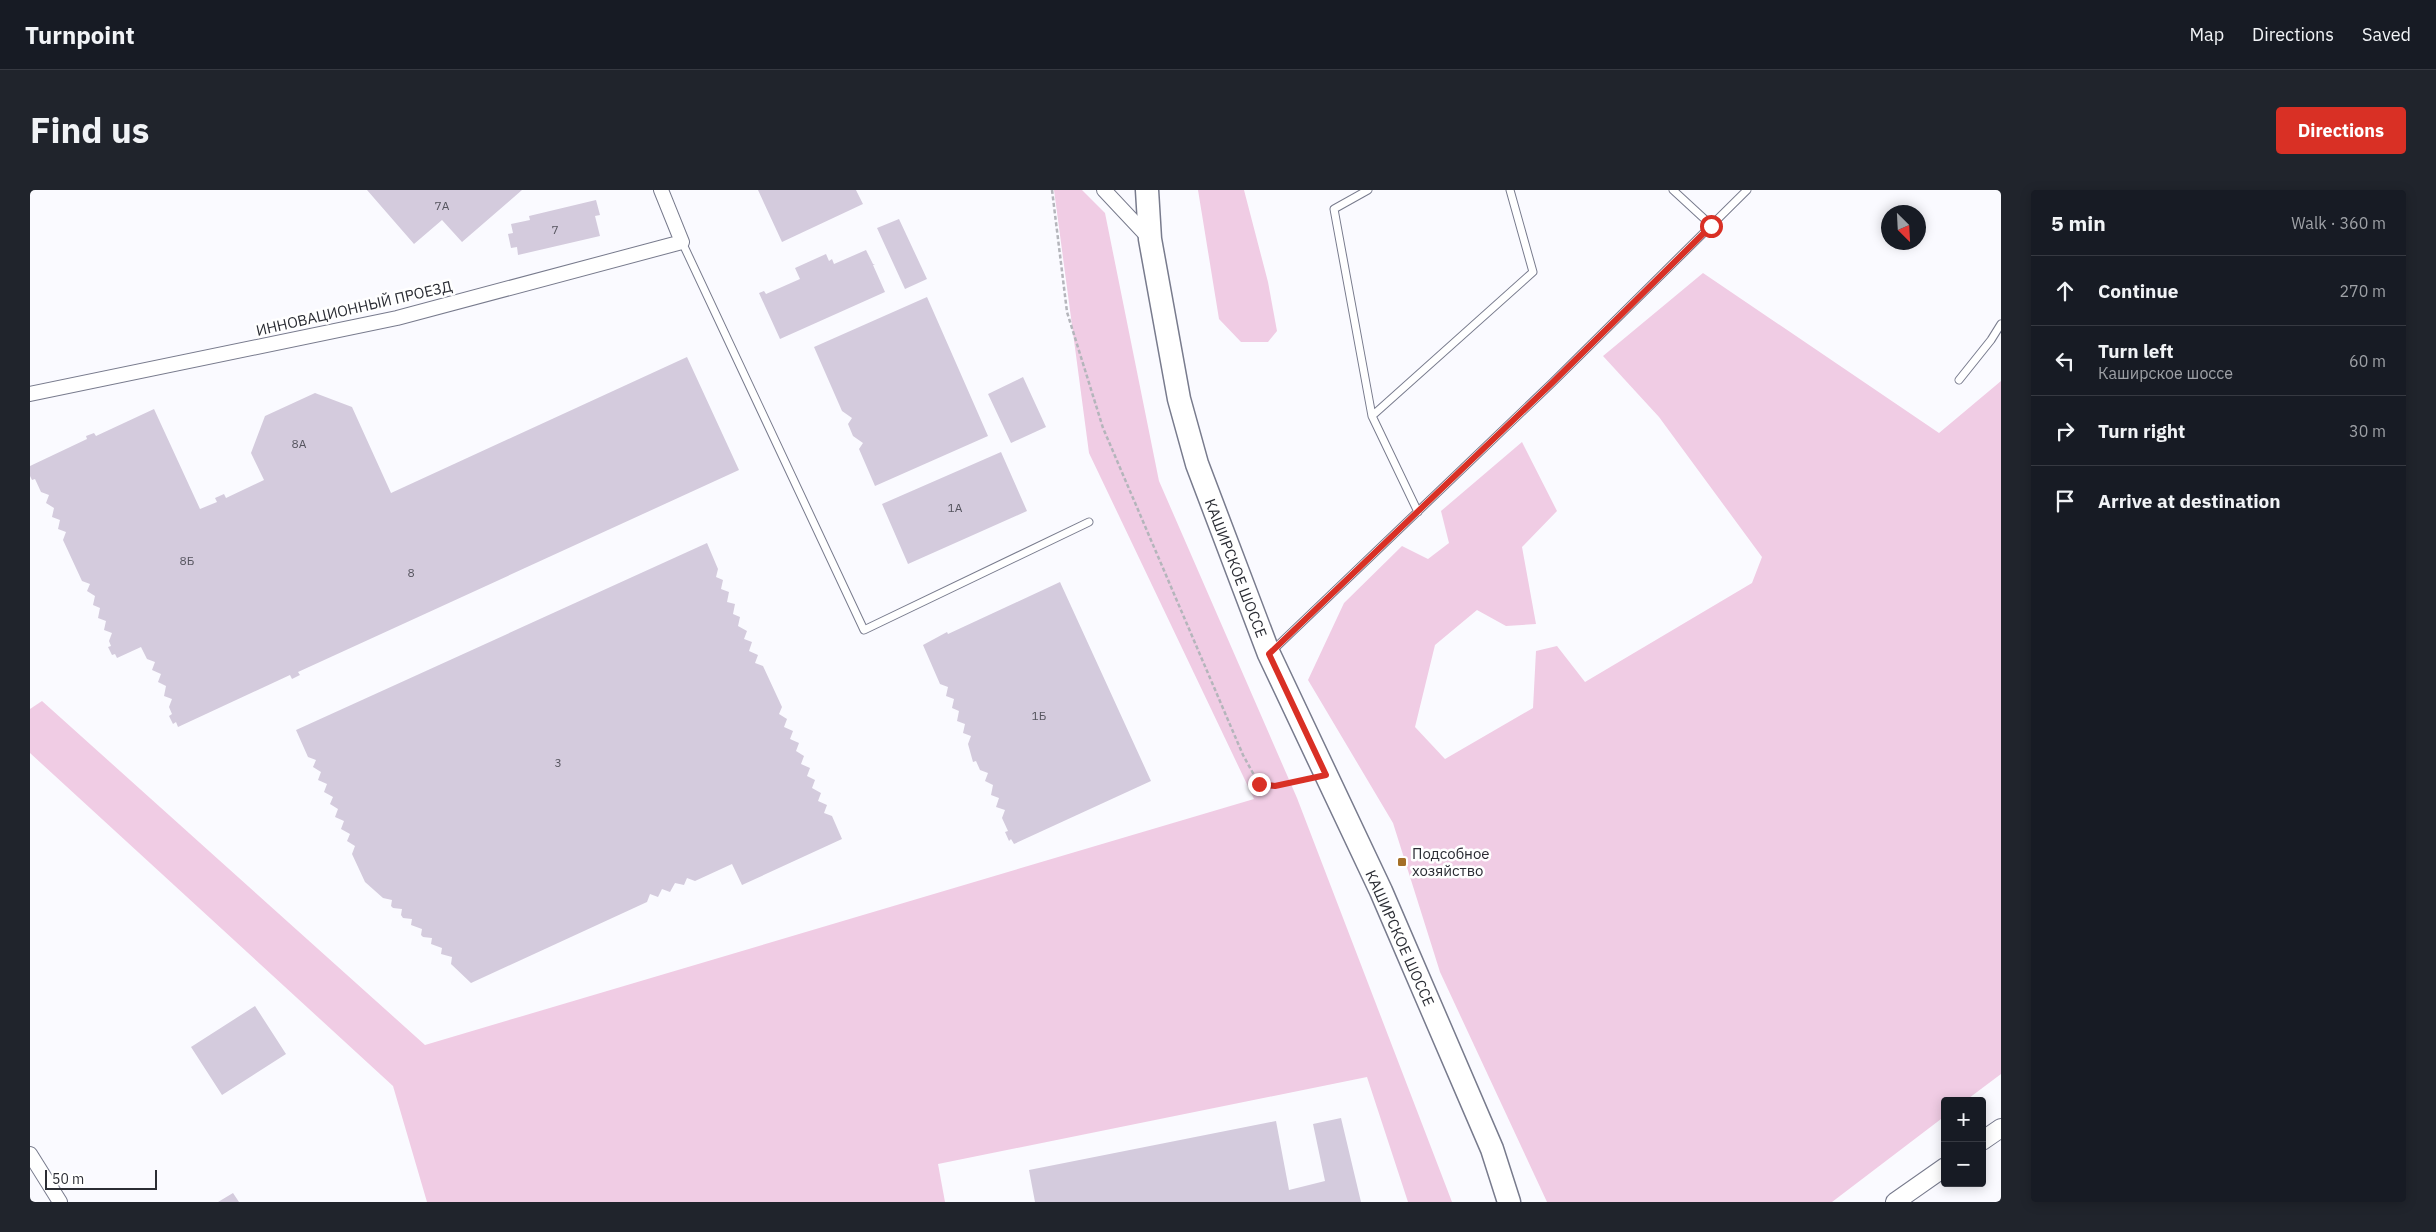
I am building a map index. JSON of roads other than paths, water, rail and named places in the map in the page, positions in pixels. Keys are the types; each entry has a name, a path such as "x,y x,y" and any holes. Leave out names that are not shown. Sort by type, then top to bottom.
{"main road":[{"name":"КАШИРСКОЕ ШОССЕ","path":"1147,190 1150,239 1179,399 1197,464 1269,654 1380,891 1492,1149 1509,1202"}],"street":[{"path":"661,190 682,242"},
{"path":"1104,190 1150,239"},
{"name":"ИННОВАЦИОННЫЙ ПРОЕЗД","path":"30,394 397,318 682,242"},
{"path":"1986,1138 2001,1128"},
{"path":"30,1154 60,1202"},
{"path":"1895,1202 1941,1170"}],"lane":[{"path":"1368,190 1334,209 1372,416 1418,512"},
{"path":"1372,416 1533,272 1510,190"},
{"path":"1673,190 1711,226"},
{"path":"1269,654 1418,512 1747,190"},
{"path":"682,242 864,630 1089,522"},
{"path":"1959,380 1991,340 2001,324"}],"place":[{"name":"Подсобное хозяйство","path":"1402,862"}]}
